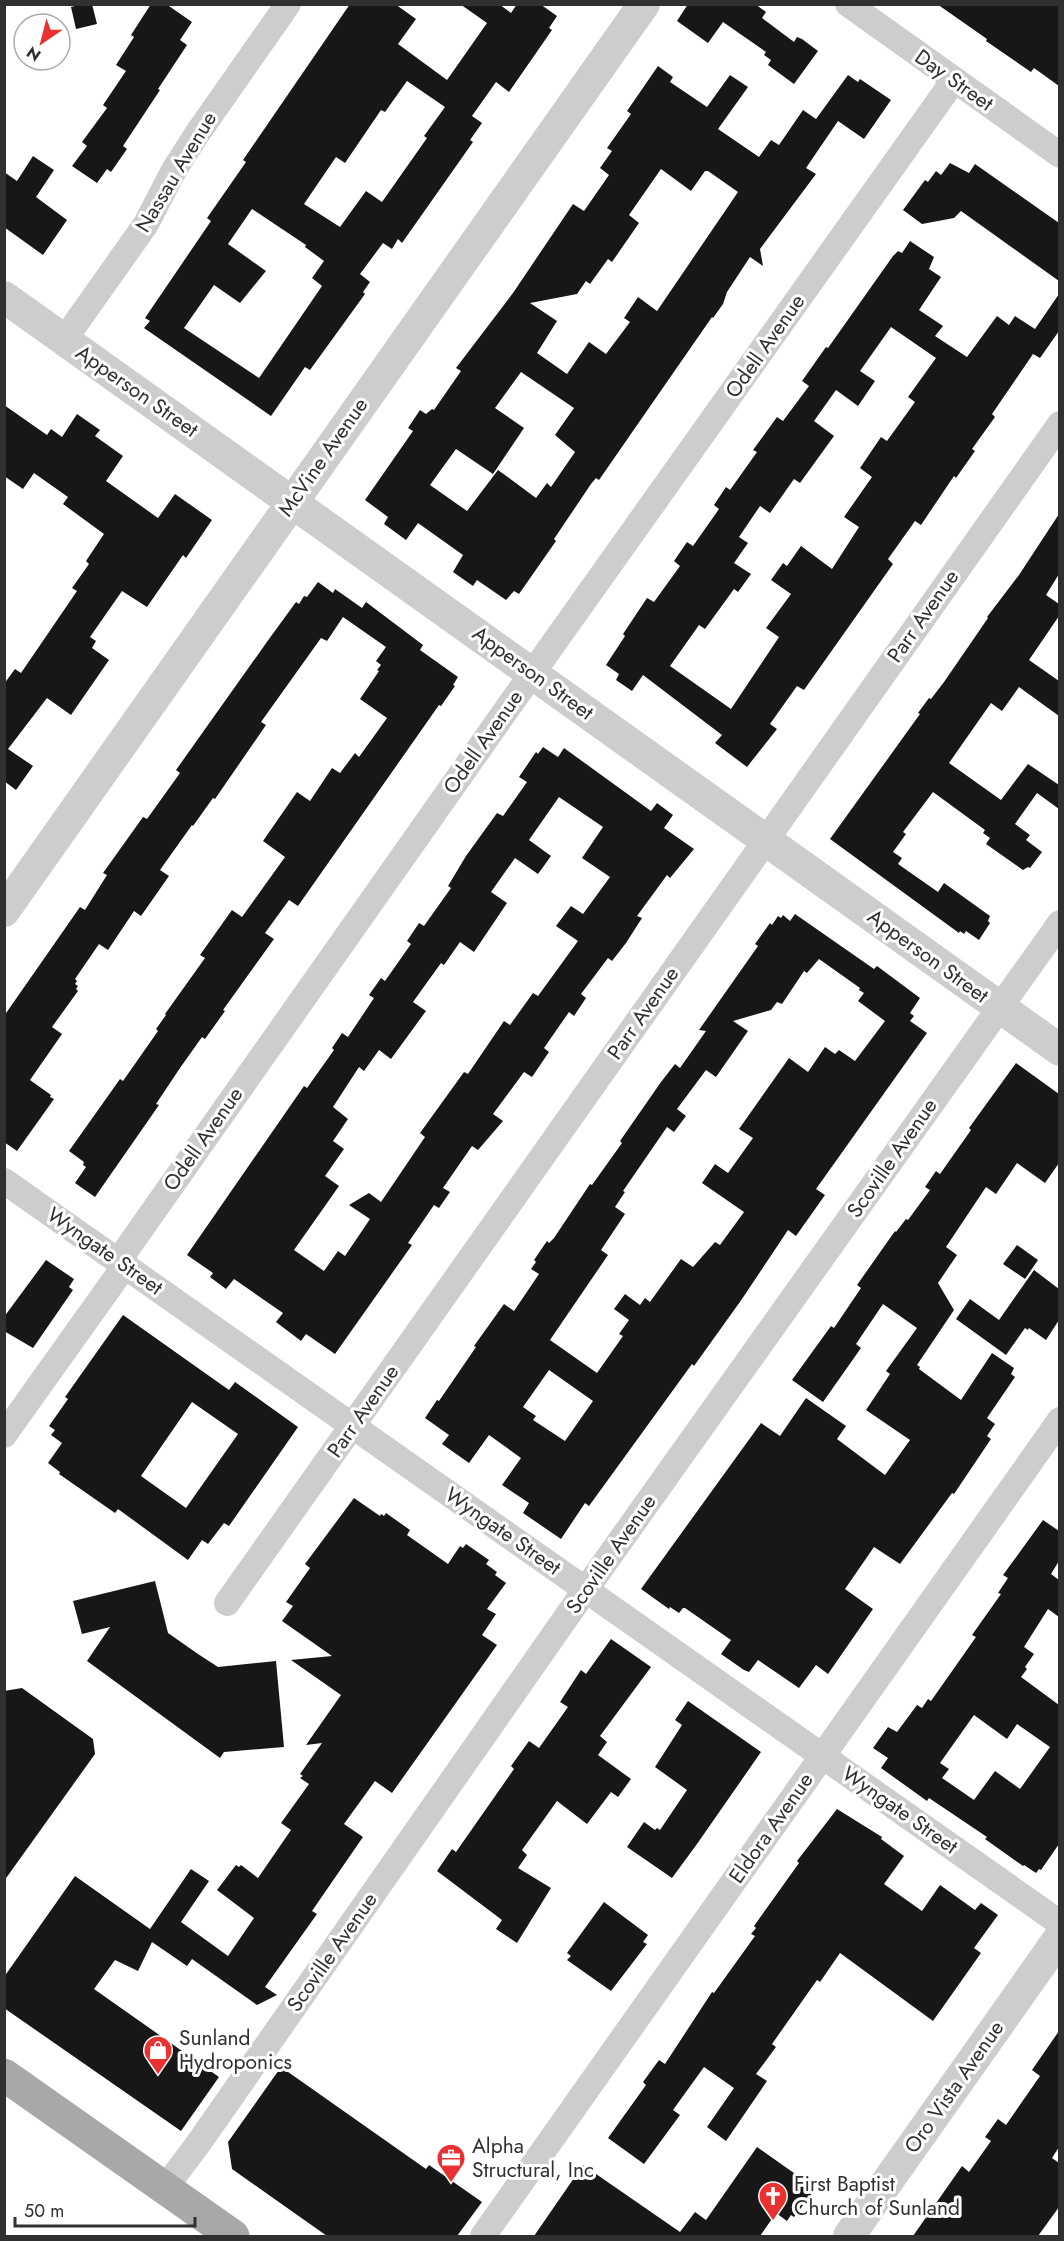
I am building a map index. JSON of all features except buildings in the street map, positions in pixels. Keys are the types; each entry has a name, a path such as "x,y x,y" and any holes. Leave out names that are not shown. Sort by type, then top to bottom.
{"main road":[{"path":"4,2075 233,2236"}],"street":[{"name":"Nassau Avenue","path":"64,340 146,224 174,170 197,134 288,4"},
{"name":"McVine Avenue","path":"4,911 644,4"},
{"name":"Day Street","path":"848,4 1059,155"},
{"name":"Odell Avenue","path":"4,1435 533,673 954,80"},
{"name":"Apperson Street","path":"4,297 1059,1050"},
{"name":"Parr Avenue","path":"227,1603 1059,424"},
{"name":"Scoville Avenue","path":"165,2188 586,1589 1059,923"},
{"name":"Wyngate Street","path":"4,1181 823,1756 1058,1939"},
{"name":"Eldora Avenue","path":"483,2236 1059,1419"},
{"name":"Oro Vista Avenue","path":"849,2236 1058,1939"}],"place":[{"name":"Sunland Hydroponics","path":"158,2076"},
{"name":"Alpha Structural, Inc","path":"451,2184"},
{"name":"First Baptist Church of Sunland","path":"773,2222"}]}
